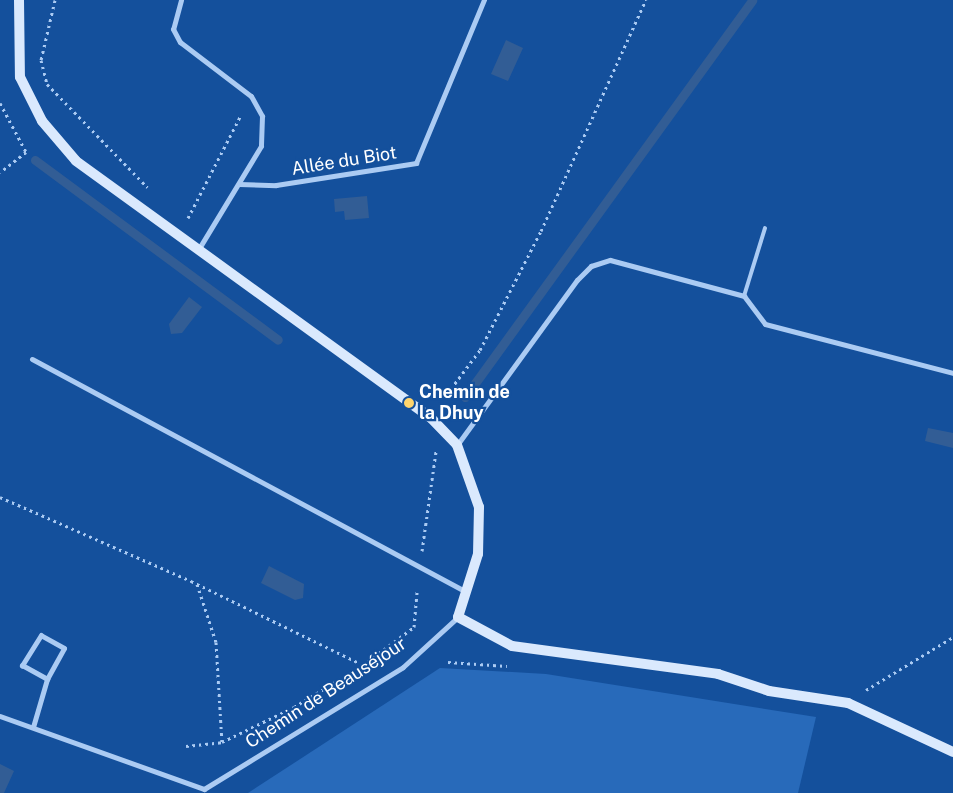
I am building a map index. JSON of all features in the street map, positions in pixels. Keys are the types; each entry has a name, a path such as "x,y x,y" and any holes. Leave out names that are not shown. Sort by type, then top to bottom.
{"street":[{"path":"19,0 20,77 42,121 76,161 197,251 431,418 457,445 479,506 478,554 458,617 512,646 718,674 776,692 848,703 953,752"},
{"path":"181,0 173,29 180,42 251,96 262,116 261,146 197,251"},
{"name":"Allée du Biot","path":"239,184 276,185 416,163 484,0"},
{"path":"457,445 591,266 610,260 744,296 765,324 953,373"},
{"path":"32,359 467,592"},
{"name":"Chemin de Beauséjour","path":"0,716 203,791 403,667 458,617"},
{"path":"33,727 47,679 64,648 41,635 22,665 47,679"}],"lane":[{"path":"744,296 765,228"}],"path":[{"path":"55,0 41,60 47,84 156,195"},
{"path":"447,394 480,350 541,231 646,0"},
{"path":"188,218 251,96"},
{"path":"0,103 26,152 0,172"},
{"path":"179,213 210,232"},
{"path":"422,557 436,450"},
{"path":"0,497 197,584 364,665"},
{"path":"197,584 216,642 222,742"},
{"path":"186,746 222,742 294,707 364,665 414,627 417,591"},
{"path":"848,703 953,637"}],"shaded area":[{"path":"506,40 523,48 508,81 491,74"},
{"path":"367,196 369,218 345,220 344,211 335,212 334,199"},
{"path":"189,297 202,307 182,333 171,334 169,324"},
{"path":"928,428 953,433 953,448 925,441"},
{"path":"269,566 304,584 303,598 295,600 261,583"},
{"path":"440,668 546,674 816,717 798,793 248,793"},
{"path":"0,764 14,771 4,793 0,793"}],"waterway":[{"path":"465,397 752,0"},
{"path":"35,160 278,340"}],"place":[{"name":"Chemin de la Dhuy","path":"409,403"}]}
